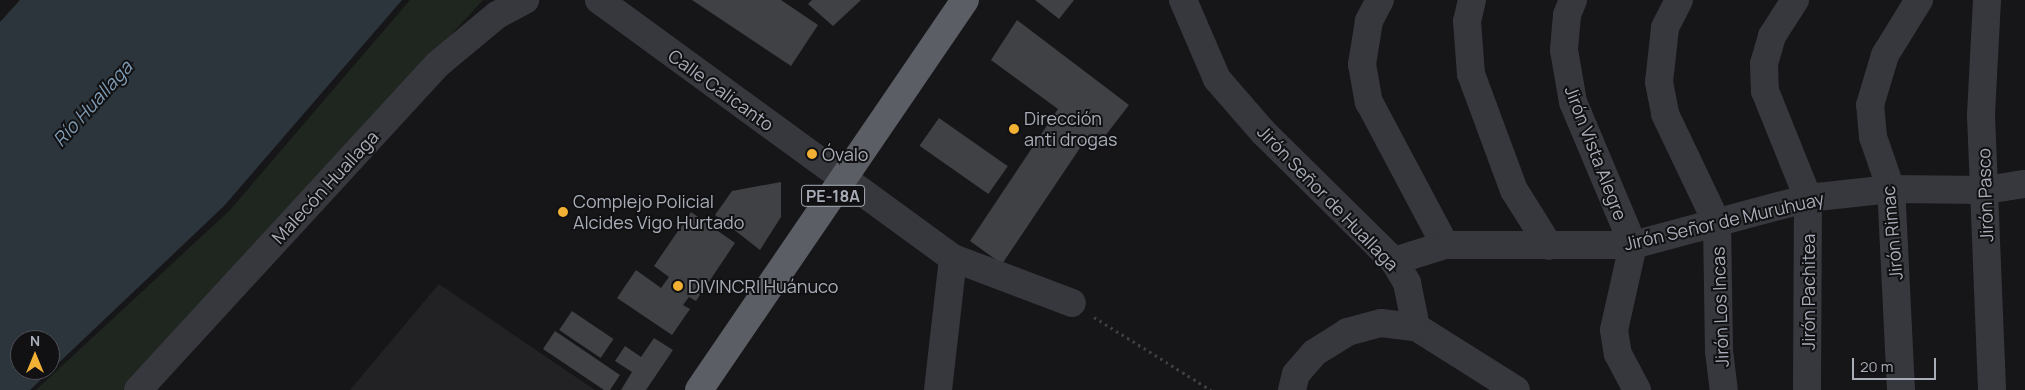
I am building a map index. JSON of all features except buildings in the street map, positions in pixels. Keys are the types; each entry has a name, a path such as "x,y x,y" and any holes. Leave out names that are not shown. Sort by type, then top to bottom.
{"highway":[{"name":"PE-18A","path":"699,390 965,0"}],"street":[{"name":"Malecón Huallaga","path":"138,390 438,64 497,15 525,0"},
{"name":"Calle Calicanto","path":"599,0 843,180 953,258 1072,303"},
{"name":"Jirón Señor de Huallaga","path":"1183,0 1217,79 1263,132 1394,261 1407,283 1416,327"},
{"path":"1380,0 1368,22 1362,64 1370,102 1445,245"},
{"path":"1472,0 1467,20 1470,74 1514,190 1549,246"},
{"name":"Jirón Vista Alegre","path":"1573,0 1568,15 1564,50 1574,102 1632,245"},
{"name":"Jirón Los Incas","path":"1679,0 1665,28 1659,82 1665,114 1717,224 1719,351 1724,390"},
{"name":"Jirón Pachitea","path":"1795,0 1772,36 1764,64 1764,91 1808,198 1807,390"},
{"name":"Jirón Rimac","path":"1901,390 1892,190 1873,137 1870,105 1884,55 1919,0"},
{"name":"Jirón Pasco","path":"1987,0 1981,116 1986,190 1992,390"},
{"name":"Jirón Señor de Muruhuay","path":"1394,261 1445,245 1632,245 1717,224 1808,198 1892,190 1986,190 2025,184"},
{"path":"1632,245 1614,330 1618,354 1637,390"},
{"path":"938,390 953,258"},
{"path":"1292,390 1296,374 1314,353 1347,332 1380,323 1416,327 1516,390"}],"path":[{"path":"1072,303 1212,390"}],"shaded area":[{"path":"410,0 483,0 123,390 36,390 47,380 60,380 60,368 230,210"},
{"path":"439,284 595,390 350,390"}],"water":[{"name":"Río Huallaga","path":"20,0 402,0 224,206 60,362 60,330 10,330 10,380 41,380 30,390 0,390 0,22"}],"place":[{"name":"Dirección anti drogas","path":"1014,129"},
{"name":"Óvalo","path":"812,154"},
{"name":"Complejo Policial Alcides Vigo Hurtado","path":"563,212"},
{"name":"DIVINCRI Huánuco","path":"678,286"}]}
